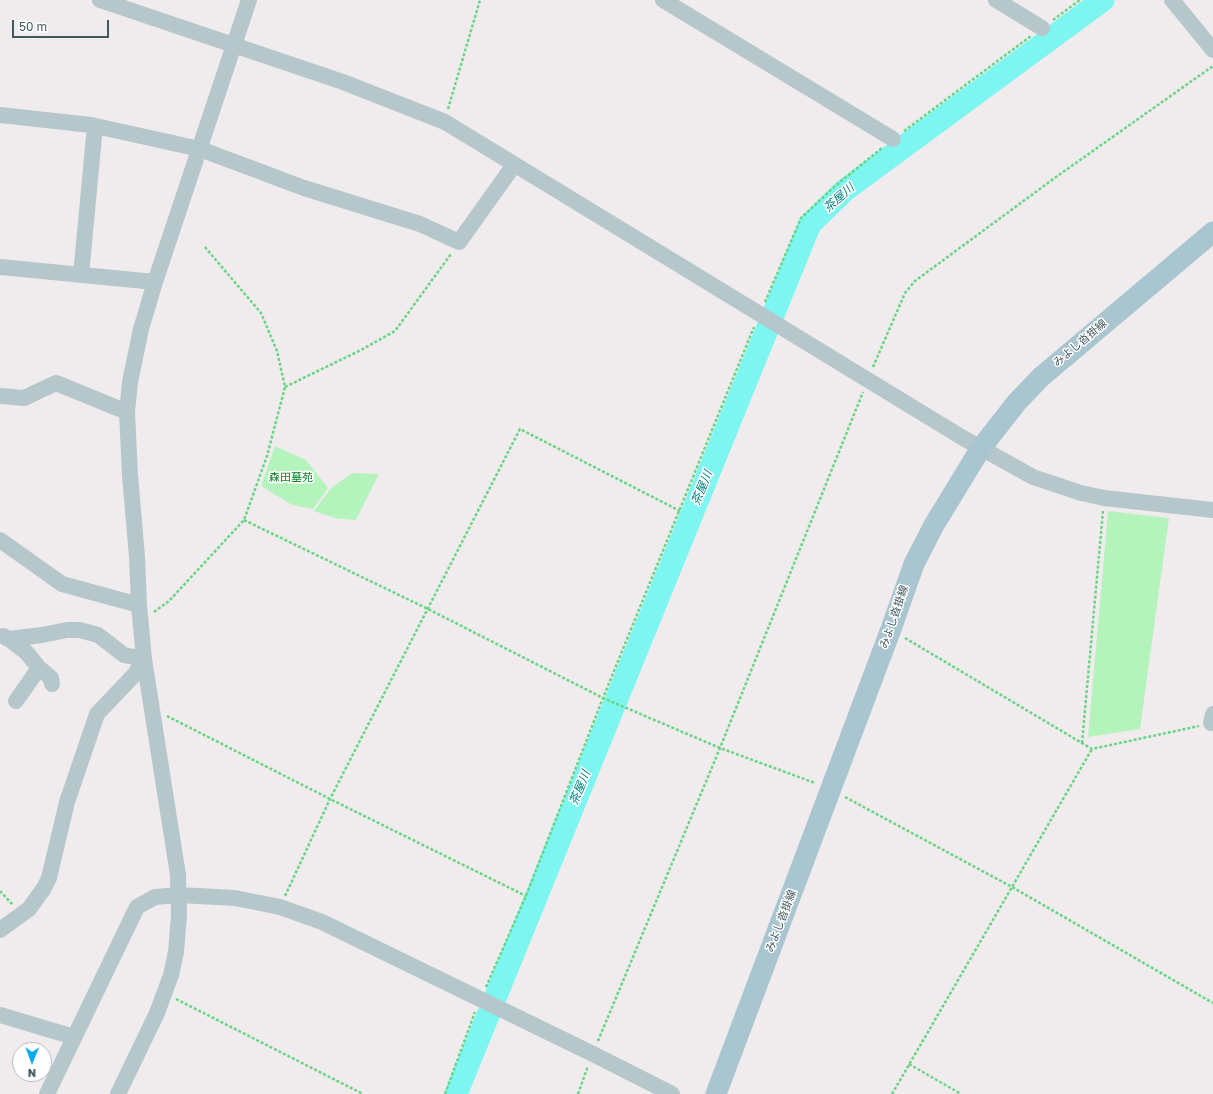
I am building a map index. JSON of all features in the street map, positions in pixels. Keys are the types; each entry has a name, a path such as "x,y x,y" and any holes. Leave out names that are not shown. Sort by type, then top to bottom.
{"main road":[{"name":"みよし沓掛線","path":"716,1094 891,630 914,564 934,525 981,448 1017,402 1041,377 1213,232"}],"street":[{"path":"100,0 343,82 445,122 868,380 981,448 1033,477 1081,493 1104,498 1213,510"},
{"path":"118,1094 157,1013 171,975 176,952 179,915 178,875 144,659 139,605 127,412 130,382 141,329 155,282 249,0"},
{"path":"663,0 893,139"},
{"path":"996,0 1042,28"},
{"path":"1172,0 1213,50"},
{"path":"0,115 94,126 200,149 304,188 420,224 459,242 514,165"},
{"path":"81,275 94,126"},
{"path":"0,268 155,282"},
{"path":"0,396 24,398 56,384 127,412"},
{"path":"0,540 62,584 139,605"},
{"path":"4,637 42,635 67,630 80,630 98,635 124,655 144,659"},
{"path":"4,637 27,653 39,668 51,678 52,684"},
{"path":"0,930 29,909 44,888 49,878 67,802 97,714 135,674 144,659"},
{"path":"16,701 39,668"},
{"path":"47,1094 137,907 155,896 179,895 235,898 280,907 322,922 672,1094"},
{"path":"0,1015 74,1037"}],"path":[{"path":"445,122 480,0"},
{"path":"445,1094 480,1000 526,896 603,698 760,314 801,218 835,186 893,139 1080,0"},
{"path":"578,1094 593,1054 720,748 868,380 905,293 915,281 1056,177 1213,66"},
{"path":"285,387 395,332 459,242"},
{"path":"141,622 169,601 244,520 267,456 285,387 277,351 261,313 204,246"},
{"path":"280,907 330,799 520,429 680,512"},
{"path":"1082,743 1104,498"},
{"path":"244,520 428,609 603,698 720,748 830,789 1012,887 1213,1003"},
{"path":"891,630 1092,749 1212,720"},
{"path":"152,708 330,799 526,896"},
{"path":"892,1094 1092,749"},
{"path":"0,891 22,914"},
{"path":"164,993 363,1094"},
{"path":"909,1064 961,1094"}],"green space":[{"name":"森田墓苑","path":"275,446 306,460 328,488 313,509 292,505 261,486"},
{"path":"352,473 379,474 356,520 335,518 314,511 331,488"},
{"path":"1108,511 1169,518 1140,729 1088,737"}],"waterway":[{"name":"茶屋川","path":"456,1094 810,224 845,190 1103,0"}]}
